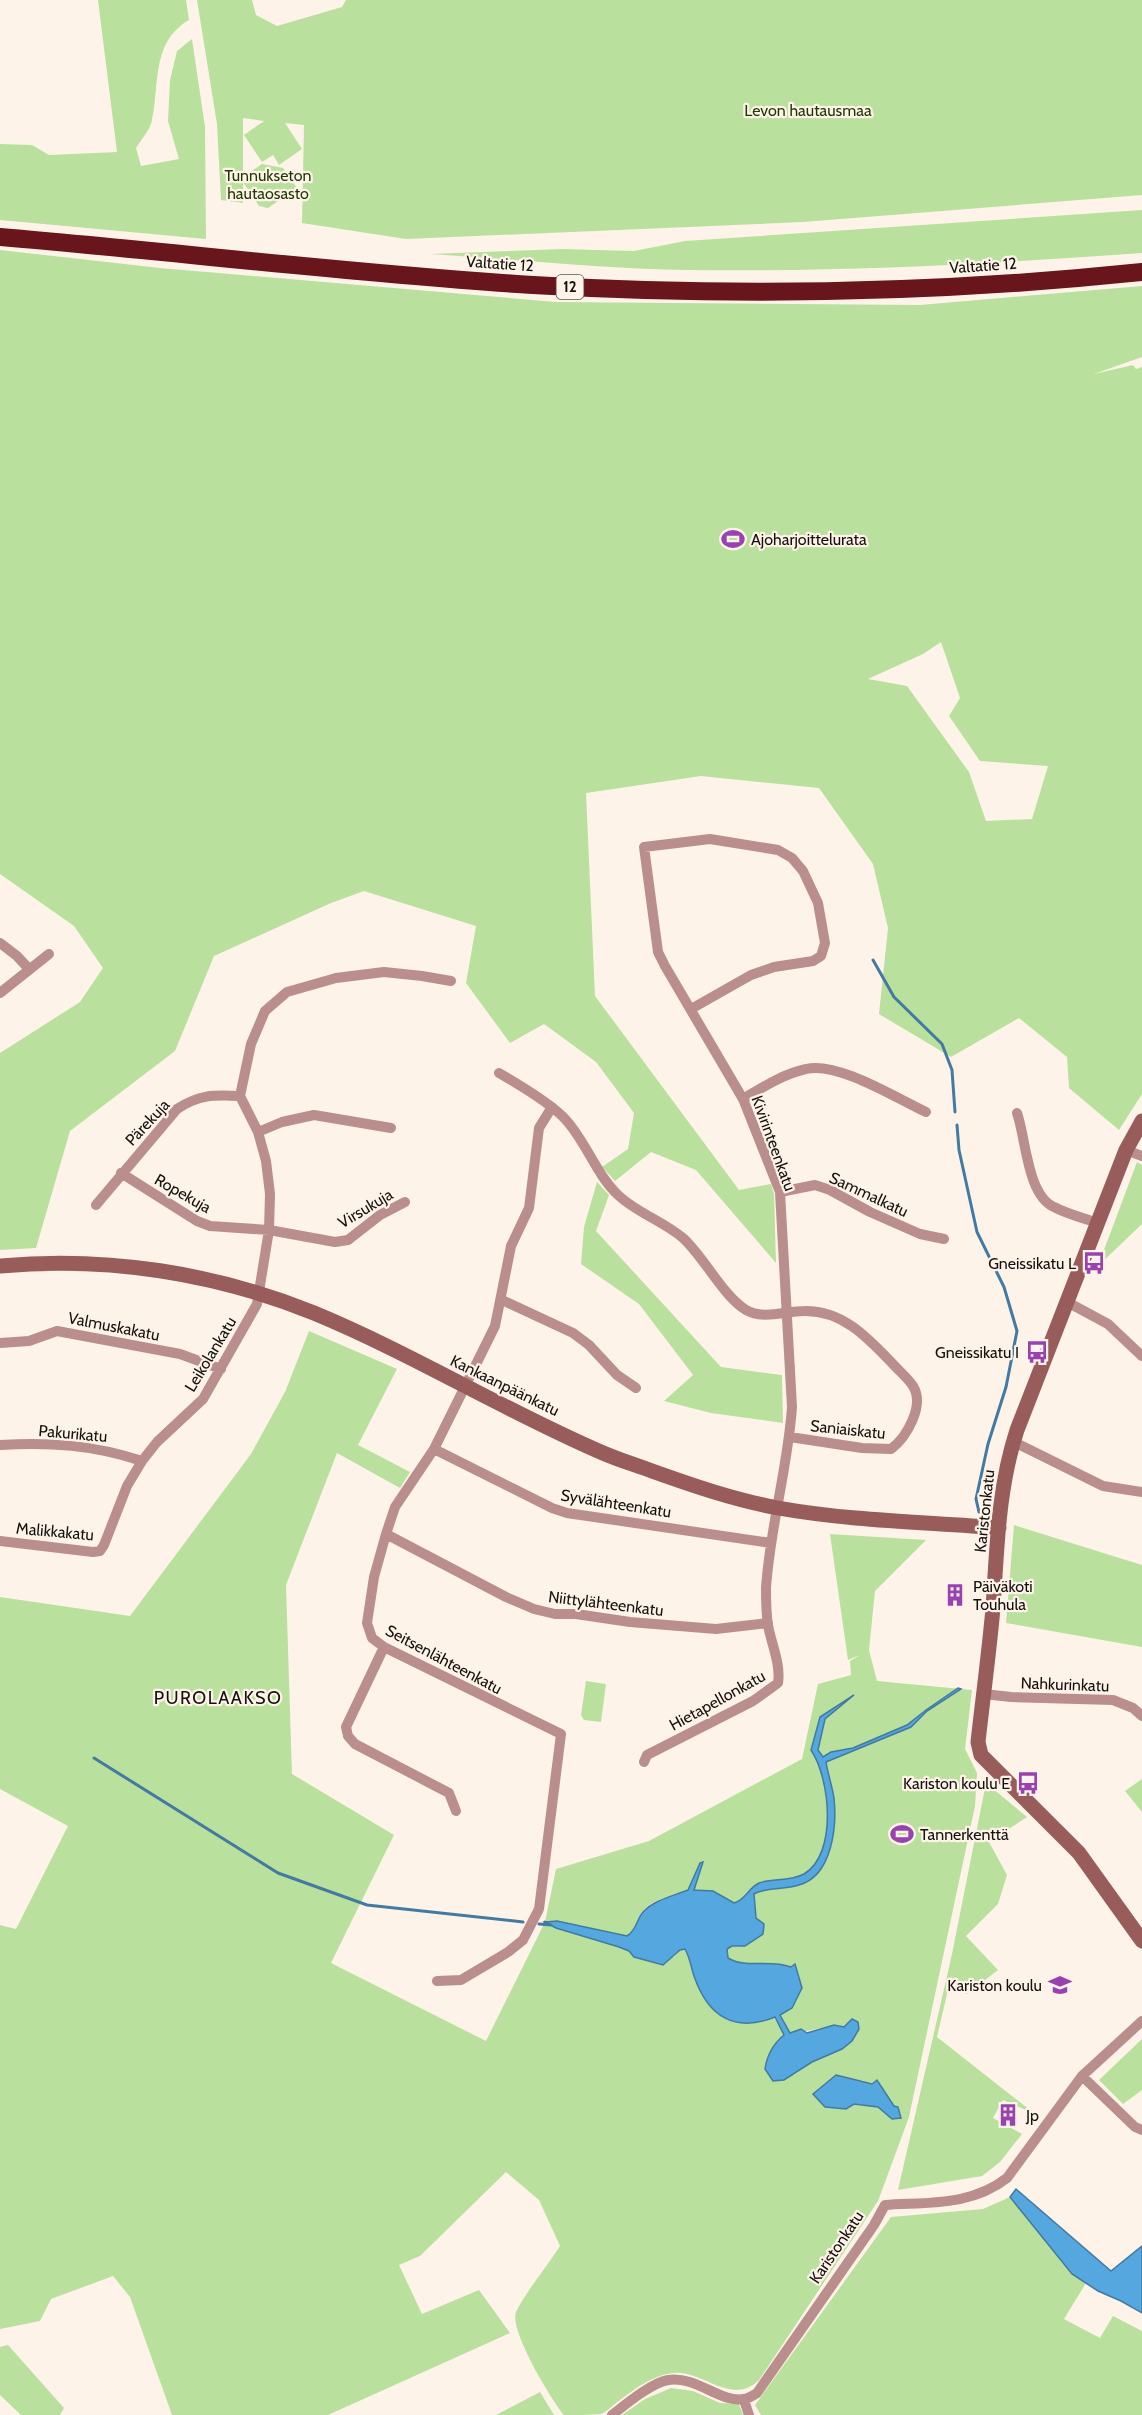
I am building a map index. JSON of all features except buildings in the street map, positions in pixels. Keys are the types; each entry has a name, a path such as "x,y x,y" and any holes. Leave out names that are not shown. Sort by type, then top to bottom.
{"highway":[{"name":"Valtatie 12","path":"0,237 433,278 626,289 727,291 919,288 1142,272"}],"street":[{"name":"Kivirinteenkatu","path":"691,1009 752,975 774,967 813,961 821,956 825,943 825,931 818,903 803,871 792,858 778,850 710,840 644,847 658,952 743,1099 780,1192 791,1385 790,1437 782,1468 777,1508"},
{"path":"0,943 29,969"},
{"path":"0,993 49,954"},
{"path":"240,1096 251,1044 265,1011 287,992 336,978 384,972 422,975 451,981"},
{"path":"743,1099 798,1071 808,1068 834,1069 926,1112"},
{"path":"499,1073 552,1107 567,1121 595,1165 618,1195 682,1238 745,1310 761,1315 786,1313"},
{"name":"Pärekuja","path":"96,1205 177,1109 192,1099 209,1095 240,1096"},
{"name":"Leikolankatu","path":"104,1545 127,1486 142,1461 158,1442 203,1399 257,1304 269,1230 270,1194 266,1161 258,1132 240,1096"},
{"name":"Seitsenlähteenkatu","path":"437,1982 461,1980 508,1952 523,1940 539,1909 561,1734 384,1647 372,1638 367,1623 374,1577 395,1507 434,1449 495,1326 511,1246 529,1208 540,1128 552,1107"},
{"path":"1017,1113 1030,1171 1044,1200 1055,1208 1098,1223"},
{"path":"258,1132 282,1122 314,1114 391,1128"},
{"name":"Karistonkatu","path":"1142,1121 1126,1150 1014,1442 1002,1489 990,1644 978,1742 981,1755 1064,1836 1142,1941"},
{"path":"1126,1150 1142,1156"},
{"name":"Ropekuja","path":"121,1173 197,1221 210,1226 269,1230"},
{"name":"Sammalkatu","path":"780,1192 815,1185 830,1190 870,1212 920,1234 944,1239"},
{"name":"Virsukuja","path":"269,1230 334,1242 348,1240 380,1215 405,1202"},
{"name":"Kankaanpäänkatu","path":"0,1266 68,1262 115,1265 202,1278 258,1293 316,1314 604,1454 717,1493 777,1508 861,1519 999,1528"},
{"path":"502,1300 573,1333 589,1345 617,1375 636,1389"},
{"path":"1069,1303 1107,1324 1142,1356"},
{"name":"Saniaiskatu","path":"786,1313 804,1311 826,1313 846,1322 865,1335 912,1384 918,1395 918,1402 904,1436 891,1449 862,1448 790,1437"},
{"name":"Valmuskakatu","path":"0,1343 29,1341 57,1330 180,1354 221,1369"},
{"path":"1014,1442 1104,1486 1142,1492"},
{"name":"Pakurikatu","path":"0,1445 75,1446 110,1451 142,1461"},
{"name":"Syvälähteenkatu","path":"434,1449 552,1508 567,1513 771,1543"},
{"name":"Hietapellonkatu","path":"644,1762 647,1755 753,1701 778,1683 777,1664 768,1623 766,1590 777,1508"},
{"name":"Niittylähteenkatu","path":"386,1534 506,1597 534,1609 555,1614 576,1614 630,1622 716,1629 768,1623"},
{"name":"Malikkakatu","path":"0,1541 93,1552 99,1551 104,1545"},
{"path":"384,1647 346,1727 348,1736 355,1744 449,1793 456,1811"},
{"name":"Nahkurinkatu","path":"984,1694 1113,1700 1133,1708 1142,1716"},
{"name":"Karistonkatu","path":"744,2400 757,2393 885,2205 971,2198 995,2187 1007,2178 1082,2076 1142,2021"},
{"path":"1082,2076 1135,2127 1142,2130"},
{"path":"612,2415 637,2396 668,2380 693,2382 724,2396 744,2400 749,2415"}],"green space":[{"path":"98,0 186,0 189,20 168,40 163,52 159,65 151,124 136,148 141,166 179,159 168,121 170,80 177,51 192,39 205,127 206,239 0,220 0,144 32,145 49,155 117,152"},
{"name":"Levon hautausmaa","path":"197,0 252,0 256,15 277,26 342,7 346,0 1142,0 1142,195 803,222 406,239 302,223 304,125 285,123 302,149 279,165 273,155 262,162 244,135 264,121 243,118 243,177 262,164 283,168 297,188 268,208 259,206 243,182 243,203 221,200 217,124"},
{"path":"1142,210 1142,253 1029,261 859,268 688,270 591,266 430,254 563,249 634,251 685,241"},
{"path":"0,250 160,268 556,302 920,305 1142,286 1142,357 1094,374 1133,365 1136,369 1142,367 1142,1094 1119,1130 1069,1088 1067,1057 1019,1018 951,1057 879,1014 888,928 873,864 819,788 701,776 586,793 595,996 739,1190 771,1184 774,1194 776,1263 696,1170 651,1152 615,1181 602,1167 628,1149 634,1113 596,1062 544,1024 510,1043 466,983 476,926 364,891 331,903 214,956 175,1051 70,1131 36,1248 0,1250 0,1053 80,1002 103,968 74,926 0,874","holes":["941,642 960,698 949,716 980,761 1048,766 1032,819 986,821 969,772 907,686 868,679 923,654"]},
{"path":"1137,1162 1142,1165 1142,1224 1098,1266"},
{"path":"597,1182 609,1195 596,1231 721,1367 782,1375 783,1423 711,1413 664,1401 693,1375 639,1304 581,1264 584,1227"},
{"path":"309,1331 397,1369 358,1445 410,1472 400,1488 337,1453 286,1585 292,1774 394,1835 331,1963 486,2041 545,1922 556,1869 649,1841 802,1759 818,1684 851,1675 850,1661 860,1655 848,1660 830,1534 926,1540 875,1591 869,1650 877,1681 972,1690 965,1749 977,1773 975,1806 909,2117 878,2201 759,2380 749,2387 738,2390 728,2389 696,2377 673,2373 643,2384 601,2414 564,2415 532,2364 516,2321 516,2312 520,2304 560,2246 539,2200 506,2172 420,2256 399,2265 422,2314 479,2290 510,2333 328,2415 172,2415 130,2297 113,2276 51,2299 40,2321 0,2329 0,1925 16,1929 68,1826 0,1789 0,1597 130,1616 251,1454 285,1392","holes":["693,1891 713,1891 734,1904 740,1902 753,1904 756,1918 738,1947 732,1946 727,1949 728,1958 743,1963 791,1967 794,1964 797,1970 796,1983 780,2015 790,2033 844,2027 842,2049 812,2062 794,2075 784,2035 774,2017 754,2023 743,2022 733,2020 715,2010 707,2003 698,1989 685,1949 680,1950 674,1957 634,1957 629,1951 619,1947 556,1928 557,1921 627,1937 646,1908 665,1898","836,2075 872,2084 877,2080 894,2106 892,2119 878,2107 853,2104 825,2107"]},
{"path":"1014,1525 1142,1565 1142,1647 1006,1623"},
{"path":"586,1681 606,1684 601,1722 584,1720 581,1715"},
{"path":"1142,1779 1142,1812 1125,1791"},
{"path":"986,1783 1027,1817 989,1842 1007,1875 998,1904 966,1936 998,1970 967,1994 951,1977 937,2037 1035,2114 1003,2100 993,2118 1022,2134 1000,2162 982,2176 898,2190 952,1954"},
{"path":"1142,2039 1142,2090 1123,2104 1099,2080"},
{"path":"1010,2197 1072,2274 1086,2283 1064,2319 1100,2338 1113,2316 1142,2331 1142,2415 761,2415 755,2405 891,2217 983,2209"},
{"path":"8,2345 64,2408 60,2415 21,2415 0,2395 0,2347"},
{"path":"671,2388 693,2391 720,2403 739,2404 743,2415 622,2415 645,2399"},
{"path":"540,2392 554,2415 496,2415"}],"water":[{"path":"958,1688 961,1689 927,1711 911,1727 826,1762 835,1810 833,1836 825,1861 819,1872 810,1880 787,1888 764,1890 754,1894 756,1918 764,1924 763,1934 745,1946 732,1946 727,1949 728,1958 742,1963 791,1967 795,1964 802,1988 792,2008 780,2015 790,2033 801,2029 807,2033 834,2025 844,2027 852,2019 858,2022 859,2029 852,2041 842,2049 812,2062 784,2080 773,2081 765,2069 766,2064 769,2054 784,2035 775,2017 761,2022 735,2022 715,2011 700,1990 685,1949 680,1950 663,1965 634,1957 629,1951 619,1947 556,1928 545,1922 557,1921 627,1936 633,1931 647,1908 688,1890 700,1863 703,1862 694,1890 713,1891 734,1903 759,1883 804,1874 815,1864 822,1850 826,1833 826,1796 823,1778 811,1750 820,1717 854,1695 825,1719 818,1750 823,1757 831,1752 853,1748 907,1725"},
{"path":"836,2075 872,2084 877,2080 894,2106 898,2107 901,2118 892,2119 878,2107 854,2104 846,2109 825,2107 813,2094"},
{"path":"1016,2189 1111,2271 1142,2246 1142,2313 1098,2291 1072,2274 1010,2197"}],"waterway":[{"path":"873,960 894,997 942,1044 952,1070 955,1112"},
{"path":"957,1125 959,1150 977,1232 1004,1287 1017,1331 1006,1387 988,1444 976,1499 979,1512"},
{"path":"94,1758 278,1873 367,1905 523,1922"},
{"path":"539,1924 551,1925 545,1922"}],"place":[{"name":"Ajoharjoittelurata","path":"733,539"},
{"name":"Gneissikatu L","path":"1094,1263"},
{"name":"Gneissikatu I","path":"1037,1352"},
{"name":"Päiväkoti Touhula","path":"955,1595"},
{"name":"Kariston koulu E","path":"1028,1783"},
{"name":"Tannerkenttä","path":"902,1834"},
{"name":"Kariston koulu","path":"1060,1985"},
{"name":"Jp","path":"1008,2115"}],"district":[{"name":"PUROLAAKSO","path":"218,1698"}],"park label":[{"name":"Tunnukseton hautaosasto","path":"268,184"}]}
